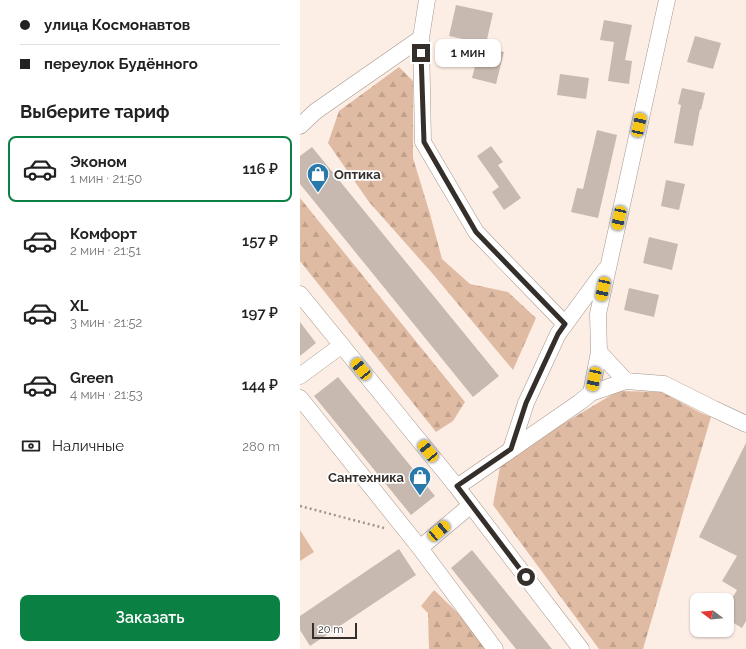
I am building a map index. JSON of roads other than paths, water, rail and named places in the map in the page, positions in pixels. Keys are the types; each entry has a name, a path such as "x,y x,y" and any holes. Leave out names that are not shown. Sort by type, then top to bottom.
{"street":[{"path":"427,0 421,38 424,142 476,232 565,324"},
{"path":"591,393 599,352 598,314 667,0"},
{"path":"300,126 316,111 421,38"},
{"path":"511,449 526,403 558,334 608,265"},
{"path":"300,294 457,486 581,649"},
{"path":"300,376 342,345"},
{"path":"599,352 626,381"},
{"path":"457,486 591,393 626,381 664,384 746,424"},
{"path":"300,398 415,542 495,649"},
{"path":"415,542 471,505"}],"place":[{"name":"Оптика","path":"318,194"},
{"name":"Сантехника","path":"420,496"}]}
